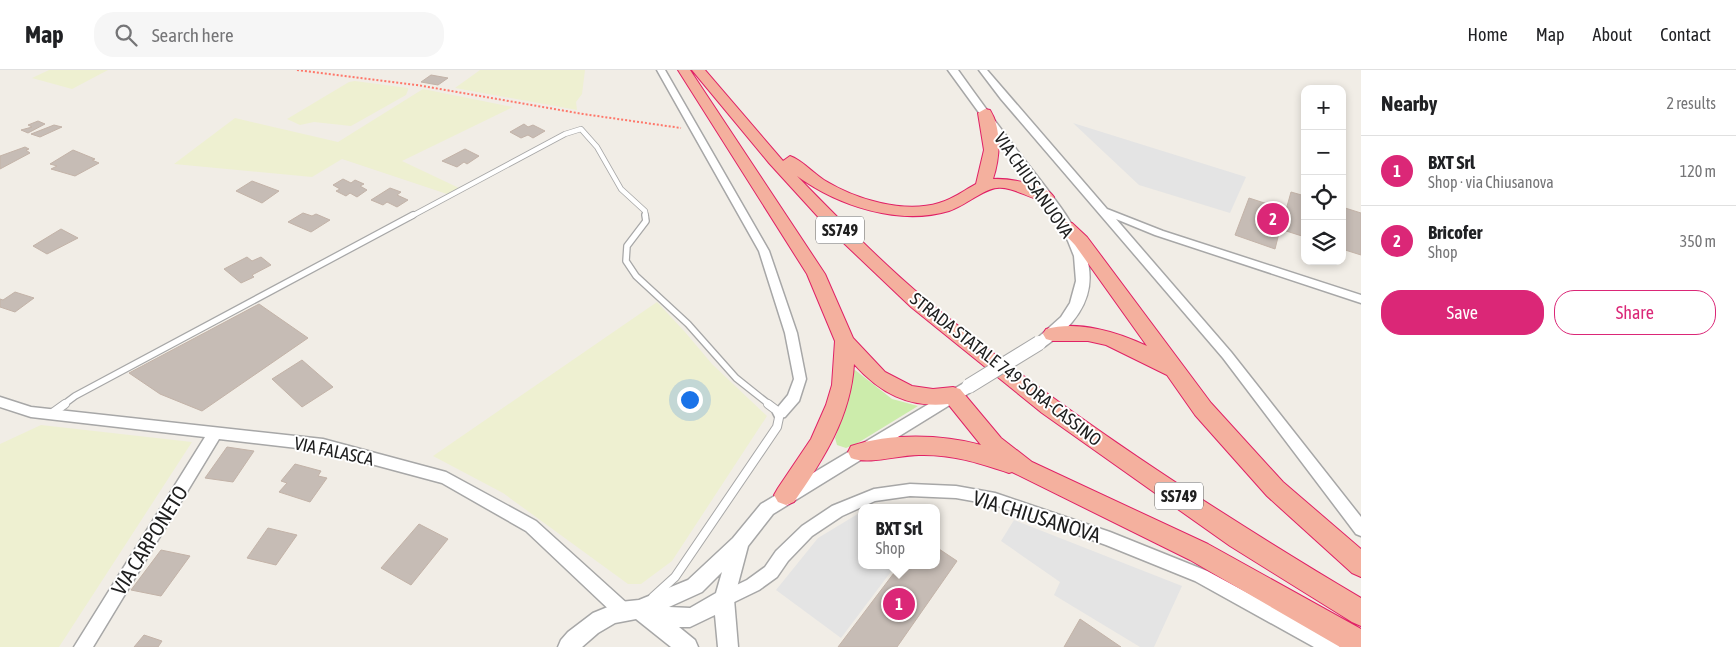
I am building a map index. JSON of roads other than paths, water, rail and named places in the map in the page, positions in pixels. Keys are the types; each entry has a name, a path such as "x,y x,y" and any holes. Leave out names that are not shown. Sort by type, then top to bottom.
{"highway":[{"path":"684,70 816,274 845,341 878,377 908,393 933,397 961,391 968,416 993,444 1024,469"},
{"name":"STRADA STATALE 749 SORA-CASSINO","path":"698,70 774,160 837,227 918,303 1058,413 1239,538 1361,613"},
{"path":"702,70 800,172 834,192 876,208 909,211 937,209 966,198 983,186 1001,182 1022,186 1046,197"},
{"path":"983,186 990,165 992,146 985,113"},
{"path":"1066,226 1081,241 1203,409 1275,489 1361,565"},
{"path":"1046,339 1092,335 1121,342 1152,357 1177,374"},
{"path":"786,495 809,461 831,421 841,390 845,341"},
{"path":"859,452 924,445 958,447 1024,469 1199,552 1361,644"}],"street":[{"path":"661,70 764,251 791,333 800,379 794,397 780,413"},
{"name":"VIA CHIUSANUOVA","path":"568,647 581,633 603,618 632,611 696,586 740,542 767,509 786,495 1046,339 1067,322 1078,305 1083,287 1083,268 1077,248 1066,226 1046,197 953,70"},
{"path":"983,70 1004,97 1227,355 1361,529"},
{"path":"1102,210 1159,233 1361,299"},
{"name":"VIA FALASCA","path":"0,402 30,412 323,445 446,478 531,526 632,611"},
{"name":"VIA CARPONETO","path":"83,647 215,433"},
{"name":"VIA CHIUSANOVA","path":"724,599 753,585 771,572 782,556 807,531 838,511 874,495 910,490 956,492 1004,502 1110,539 1201,576 1331,647"},
{"path":"728,647 724,599 740,542"},
{"path":"632,611 688,618 724,599"},
{"path":"632,611 688,647"}],"lane":[{"path":"50,414 75,396 565,134 581,129 597,147 621,189 645,212 646,221 627,246 626,261 636,276 688,324 736,378 780,413 777,427 675,577 632,611"}],"place":[{"name":"Bricofer","path":"1273,219"},
{"name":"BXT Srl","path":"899,604"}]}
